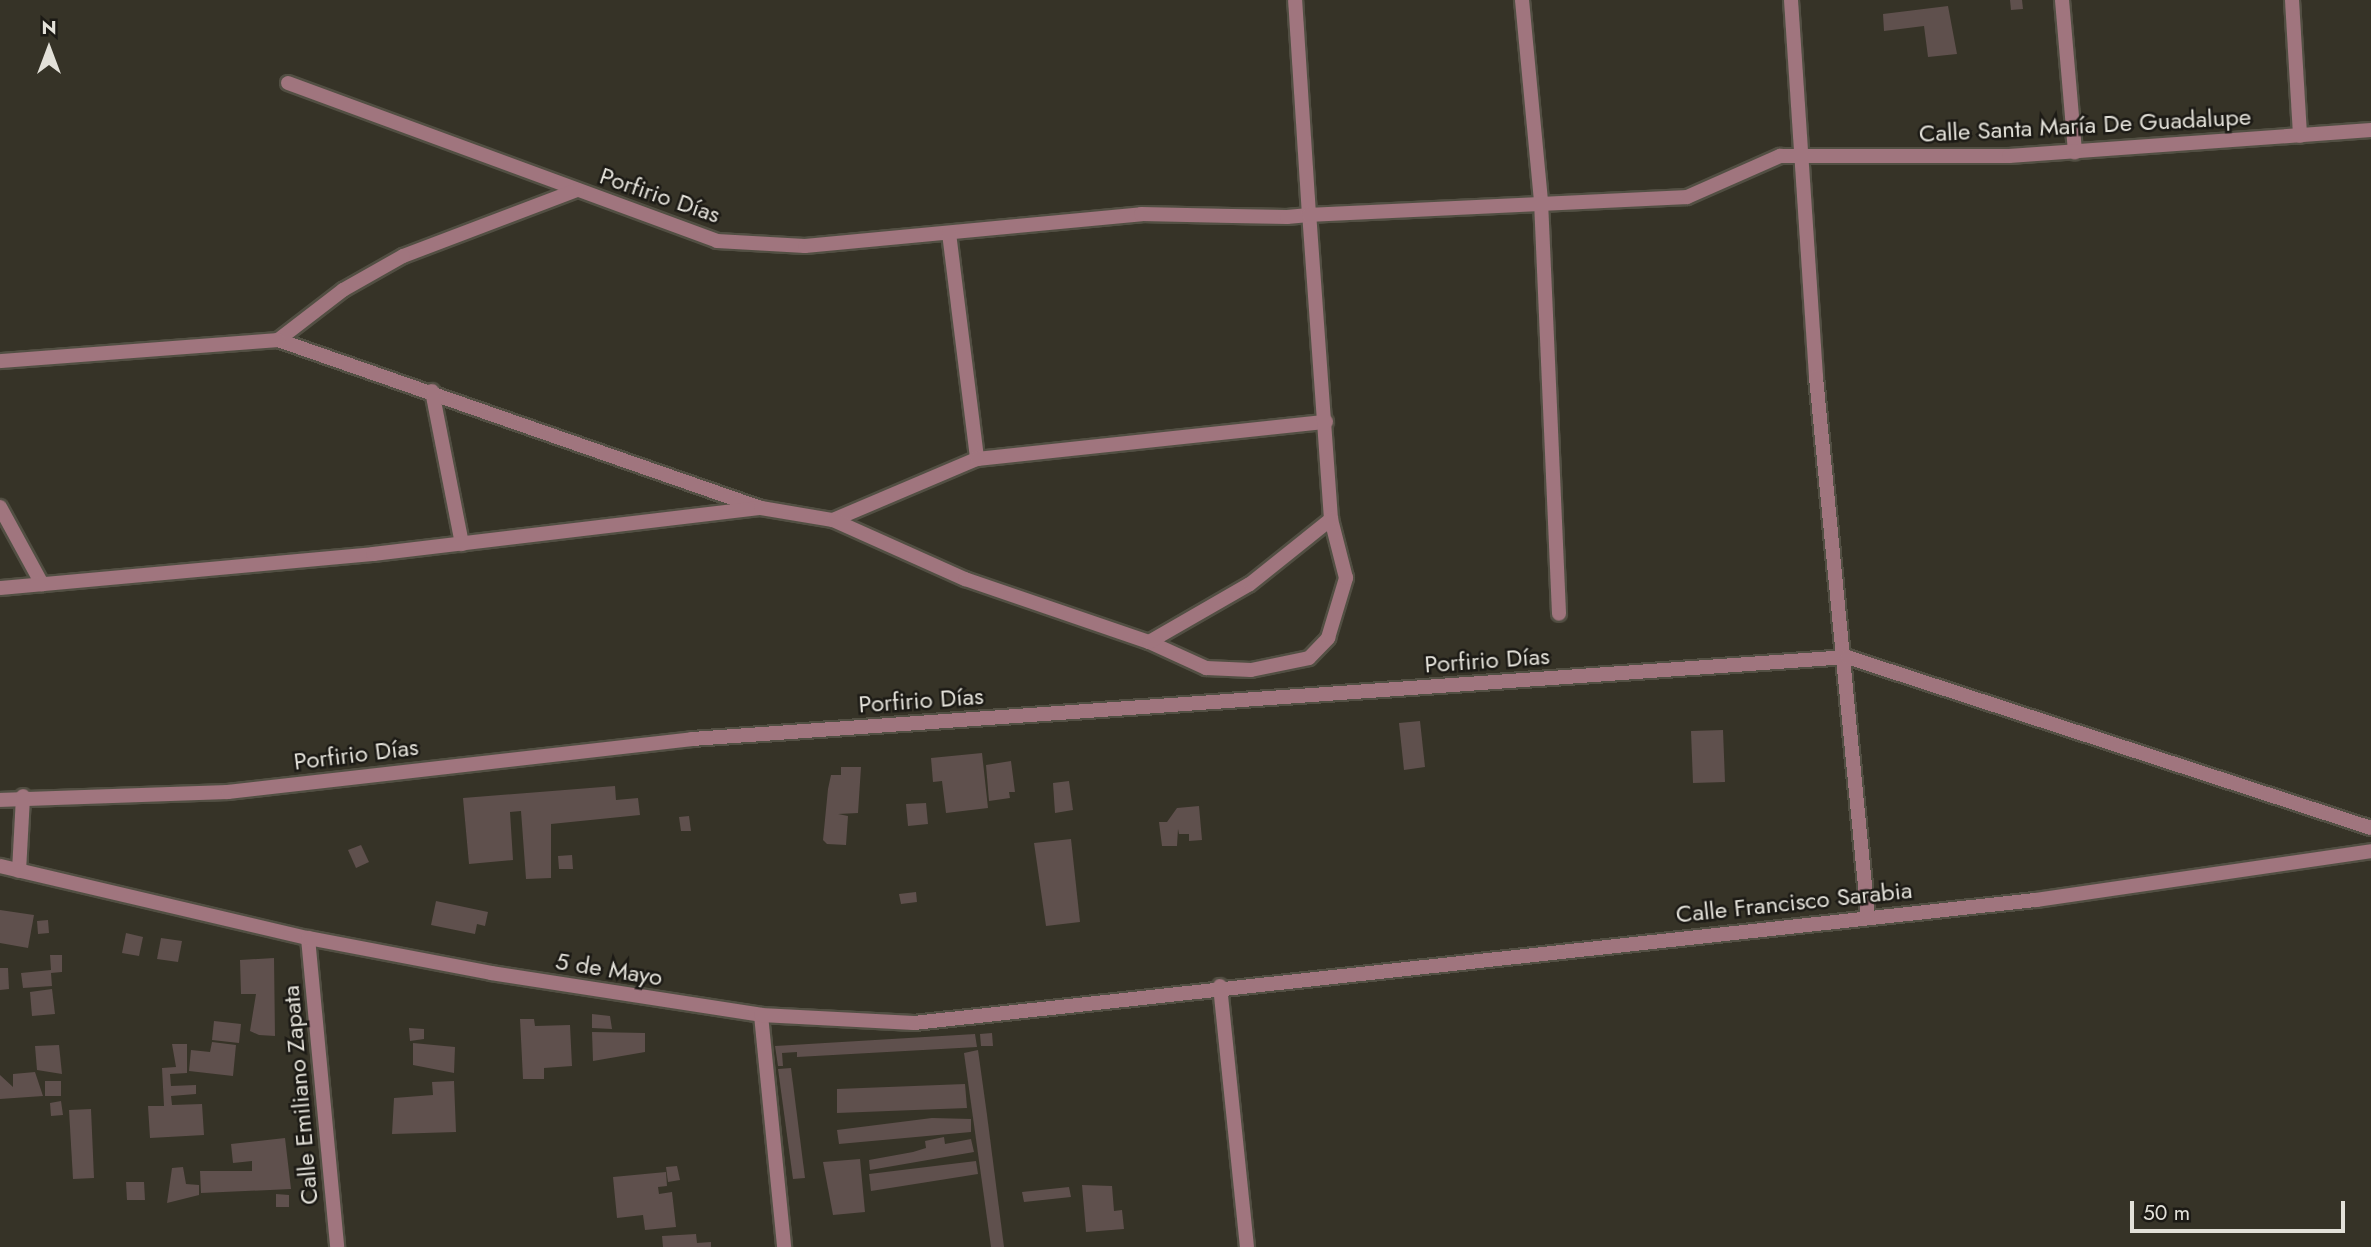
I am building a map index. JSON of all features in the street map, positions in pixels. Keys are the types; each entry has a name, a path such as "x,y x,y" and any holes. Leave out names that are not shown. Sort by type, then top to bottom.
{"street":[{"path":"0,362 278,340 432,391 761,508 833,520 965,579 1149,642 1206,668 1251,670 1309,658 1328,638 1346,578 1331,519 1295,0"},
{"path":"1522,0 1541,201 1559,614"},
{"path":"1791,0 1816,377 1847,657 1868,917"},
{"path":"2062,0 2075,152"},
{"path":"2292,0 2300,136"},
{"name":"Porfirio Días","path":"288,83 717,241 805,246 1141,214 1287,217 1541,201"},
{"name":"Calle Santa María De Guadalupe","path":"1541,201 1687,197 1758,161 2075,152 2371,130"},
{"path":"278,340 343,290 403,256 577,190"},
{"path":"949,233 977,459"},
{"path":"432,391 462,544"},
{"path":"833,520 977,459 1325,422"},
{"path":"0,507 42,584"},
{"path":"0,588 462,544 761,508"},
{"path":"1149,642 1250,584 1331,519"},
{"path":"1847,657 2371,828"},
{"name":"Porfirio Días","path":"0,800 23,796 228,792 692,739 1847,657"},
{"path":"19,871 23,796"},
{"name":"Calle Francisco Sarabia","path":"1220,986 2036,900 2371,851"},
{"name":"5 de Mayo","path":"0,866 308,938 491,974 761,1014 914,1023 1220,986"},
{"name":"Calle Emiliano Zapata","path":"308,938 337,1247"},
{"path":"1220,986 1247,1247"},
{"path":"761,1014 784,1247"}],"building":[{"path":"2010,0 2022,0 2023,9 2011,10"},
{"path":"1948,6 1957,54 1928,57 1924,26 1884,31 1883,14"},
{"path":"1420,721 1425,767 1404,770 1399,723"},
{"path":"1723,730 1725,782 1693,783 1691,731"},
{"path":"982,753 988,808 946,813 942,781 933,782 931,758"},
{"path":"1011,761 1015,792 1009,792 1010,798 989,801 986,765"},
{"path":"841,767 861,767 858,813 838,814 848,816 846,845 827,844 823,840 828,789 831,775 841,775"},
{"path":"1069,781 1073,810 1055,813 1053,783"},
{"path":"615,786 616,800 638,798 640,815 551,824 551,878 526,879 521,811 510,812 513,860 469,864 463,798"},
{"path":"926,803 928,824 908,826 906,804"},
{"path":"1199,806 1202,840 1189,841 1189,834 1179,834 1178,829 1177,846 1162,846 1159,822 1167,822 1177,808"},
{"path":"689,816 691,831 681,831 679,817"},
{"path":"1071,839 1080,922 1046,926 1034,843"},
{"path":"361,845 369,862 356,868 348,850"},
{"path":"572,855 573,869 559,869 558,856"},
{"path":"916,892 917,902 901,904 899,894"},
{"path":"436,901 488,912 485,926 477,924 475,934 431,925"},
{"path":"0,910 34,915 28,948 0,943"},
{"path":"48,920 49,933 38,934 37,921"},
{"path":"126,933 143,937 139,956 122,953"},
{"path":"161,938 182,941 178,962 157,959"},
{"path":"50,955 62,955 62,972 51,973 52,986 23,988 21,973 51,970"},
{"path":"274,958 275,1036 259,1035 250,1031 256,994 241,994 240,960"},
{"path":"0,968 8,968 9,989 0,990"},
{"path":"52,989 55,1014 32,1016 30,992"},
{"path":"592,1014 610,1016 612,1029 592,1028"},
{"path":"520,1019 534,1019 535,1026 570,1025 572,1066 544,1068 544,1079 523,1079"},
{"path":"214,1021 241,1024 239,1043 212,1040"},
{"path":"409,1028 424,1029 424,1039 410,1041"},
{"path":"592,1032 645,1033 645,1052 593,1061"},
{"path":"992,1033 993,1046 981,1046 980,1034"},
{"path":"975,1034 977,1047 797,1057 797,1052 782,1053 783,1066 778,1066 775,1046"},
{"path":"212,1042 236,1045 233,1076 189,1071 191,1050 210,1052"},
{"path":"413,1043 455,1047 454,1073 413,1065"},
{"path":"172,1044 187,1044 187,1073 170,1074 171,1086 196,1085 196,1094 171,1096 172,1105 202,1104 204,1135 150,1138 148,1106 164,1106 162,1068 176,1067"},
{"path":"59,1045 62,1074 37,1070 35,1046"},
{"path":"978,1050 1004,1247 991,1247 964,1053"},
{"path":"791,1068 805,1178 793,1179 778,1069"},
{"path":"35,1072 43,1096 0,1099 0,1075 13,1087 13,1074"},
{"path":"45,1081 61,1081 61,1096 45,1096"},
{"path":"454,1081 456,1132 392,1134 394,1098 433,1095 432,1082"},
{"path":"965,1084 967,1108 837,1113 837,1089"},
{"path":"61,1101 63,1115 51,1116 50,1103"},
{"path":"91,1109 94,1178 73,1179 69,1110"},
{"path":"932,1118 971,1119 971,1132 839,1144 837,1130"},
{"path":"944,1137 945,1144 971,1139 974,1152 870,1170 869,1160 913,1152 926,1148 925,1141"},
{"path":"285,1138 291,1189 201,1193 200,1171 252,1171 252,1161 233,1163 231,1144"},
{"path":"860,1159 865,1212 833,1215 823,1162"},
{"path":"976,1161 978,1174 871,1191 869,1174"},
{"path":"677,1166 680,1180 668,1182 666,1167"},
{"path":"183,1167 186,1184 199,1185 199,1195 167,1203 172,1168"},
{"path":"666,1172 667,1186 658,1187 659,1194 672,1192 676,1227 645,1230 643,1215 617,1218 613,1177"},
{"path":"126,1182 144,1182 145,1200 127,1200"},
{"path":"1082,1185 1112,1186 1114,1211 1122,1210 1124,1229 1086,1232"},
{"path":"1069,1187 1071,1197 1024,1202 1022,1192"},
{"path":"276,1194 289,1195 289,1207 276,1207"},
{"path":"696,1234 697,1243 711,1242 711,1247 663,1247 662,1236"}]}
